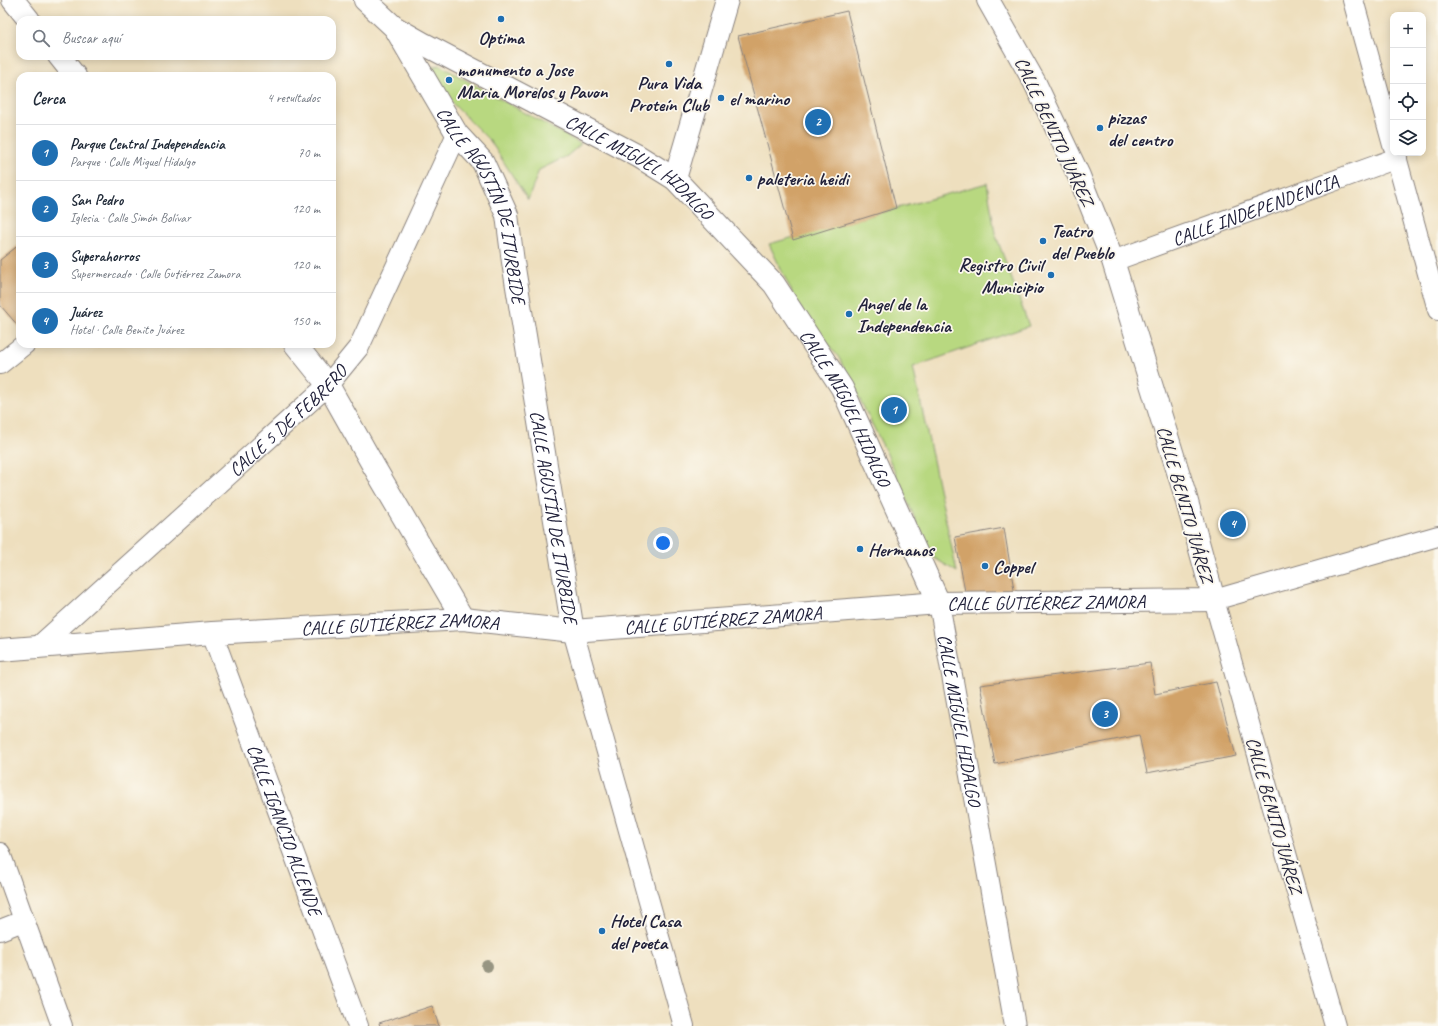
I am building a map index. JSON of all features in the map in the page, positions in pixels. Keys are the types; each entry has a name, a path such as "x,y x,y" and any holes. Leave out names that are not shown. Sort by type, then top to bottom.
{"street":[{"path":"13,0 26,16"},
{"name":"CALLE MIGUEL HIDALGO","path":"365,0 394,27 467,67 494,79 638,156 675,179 774,284 842,388 939,603 1014,1026"},
{"path":"675,179 727,0"},
{"name":"CALLE BENITO JUÁREZ","path":"988,0 1038,90 1079,176 1113,261 1184,491 1335,1026"},
{"path":"1353,0 1390,134"},
{"name":"CALLE AGUSTÍN DE ITURBIDE","path":"394,27 457,134 483,162 507,215 513,262 572,631 684,1026"},
{"path":"62,60 72,72"},
{"name":"CALLE 5 DE FEBRERO","path":"38,647 328,385 359,347 457,134"},
{"name":"CALLE INDEPENDENCIA","path":"1113,261 1390,154"},
{"path":"1396,156 1438,310"},
{"path":"0,364 20,348"},
{"path":"298,348 328,385 463,619"},
{"name":"CALLE GUTIÉRREZ ZAMORA","path":"0,650 212,633 463,619 572,631 939,603 1214,600 1438,536"},
{"name":"CALLE IGANCIO ALLENDE","path":"212,633 358,1026"},
{"path":"0,853 23,921 62,1026"},
{"path":"0,930 23,921"}],"green space":[{"path":"439,65 581,144 567,156 539,170 528,200 491,142 429,80 428,69"},
{"path":"987,183 995,233 1029,326 913,367 957,572 931,556 887,454 839,358 798,305 769,244"}],"building":[{"path":"847,11 896,208 793,240 738,36"},
{"path":"16,247 16,323 0,305 0,260"},
{"name":"Coppel","path":"1004,528 1015,596 966,597 955,537"},
{"path":"1150,663 1155,694 1216,682 1236,756 1147,773 1139,735 995,764 980,685"},
{"path":"432,1006 439,1026 380,1026 379,1023"}],"place":[{"name":"Optima","path":"501,19"},
{"name":"Pura Vida Proteín Club","path":"669,64"},
{"name":"monumento a Jose Maria Morelos y Pavon","path":"449,80"},
{"name":"el marino","path":"721,98"},
{"name":"San Pedro","path":"818,122"},
{"name":"pizzas del centro","path":"1100,128"},
{"name":"paleteria heidi","path":"749,178"},
{"name":"Teatro del Pueblo","path":"1043,241"},
{"name":"Registro Civil Municipio","path":"1051,275"},
{"name":"Angel de la Independencia","path":"849,314"},
{"name":"Parque Central Independencia","path":"894,410"},
{"name":"Juárez","path":"1233,524"},
{"name":"Hermanos","path":"860,549"},
{"name":"Coppel","path":"985,566"},
{"name":"Superahorros","path":"1105,714"},
{"name":"Hotel Casa del poeta","path":"602,931"}]}
